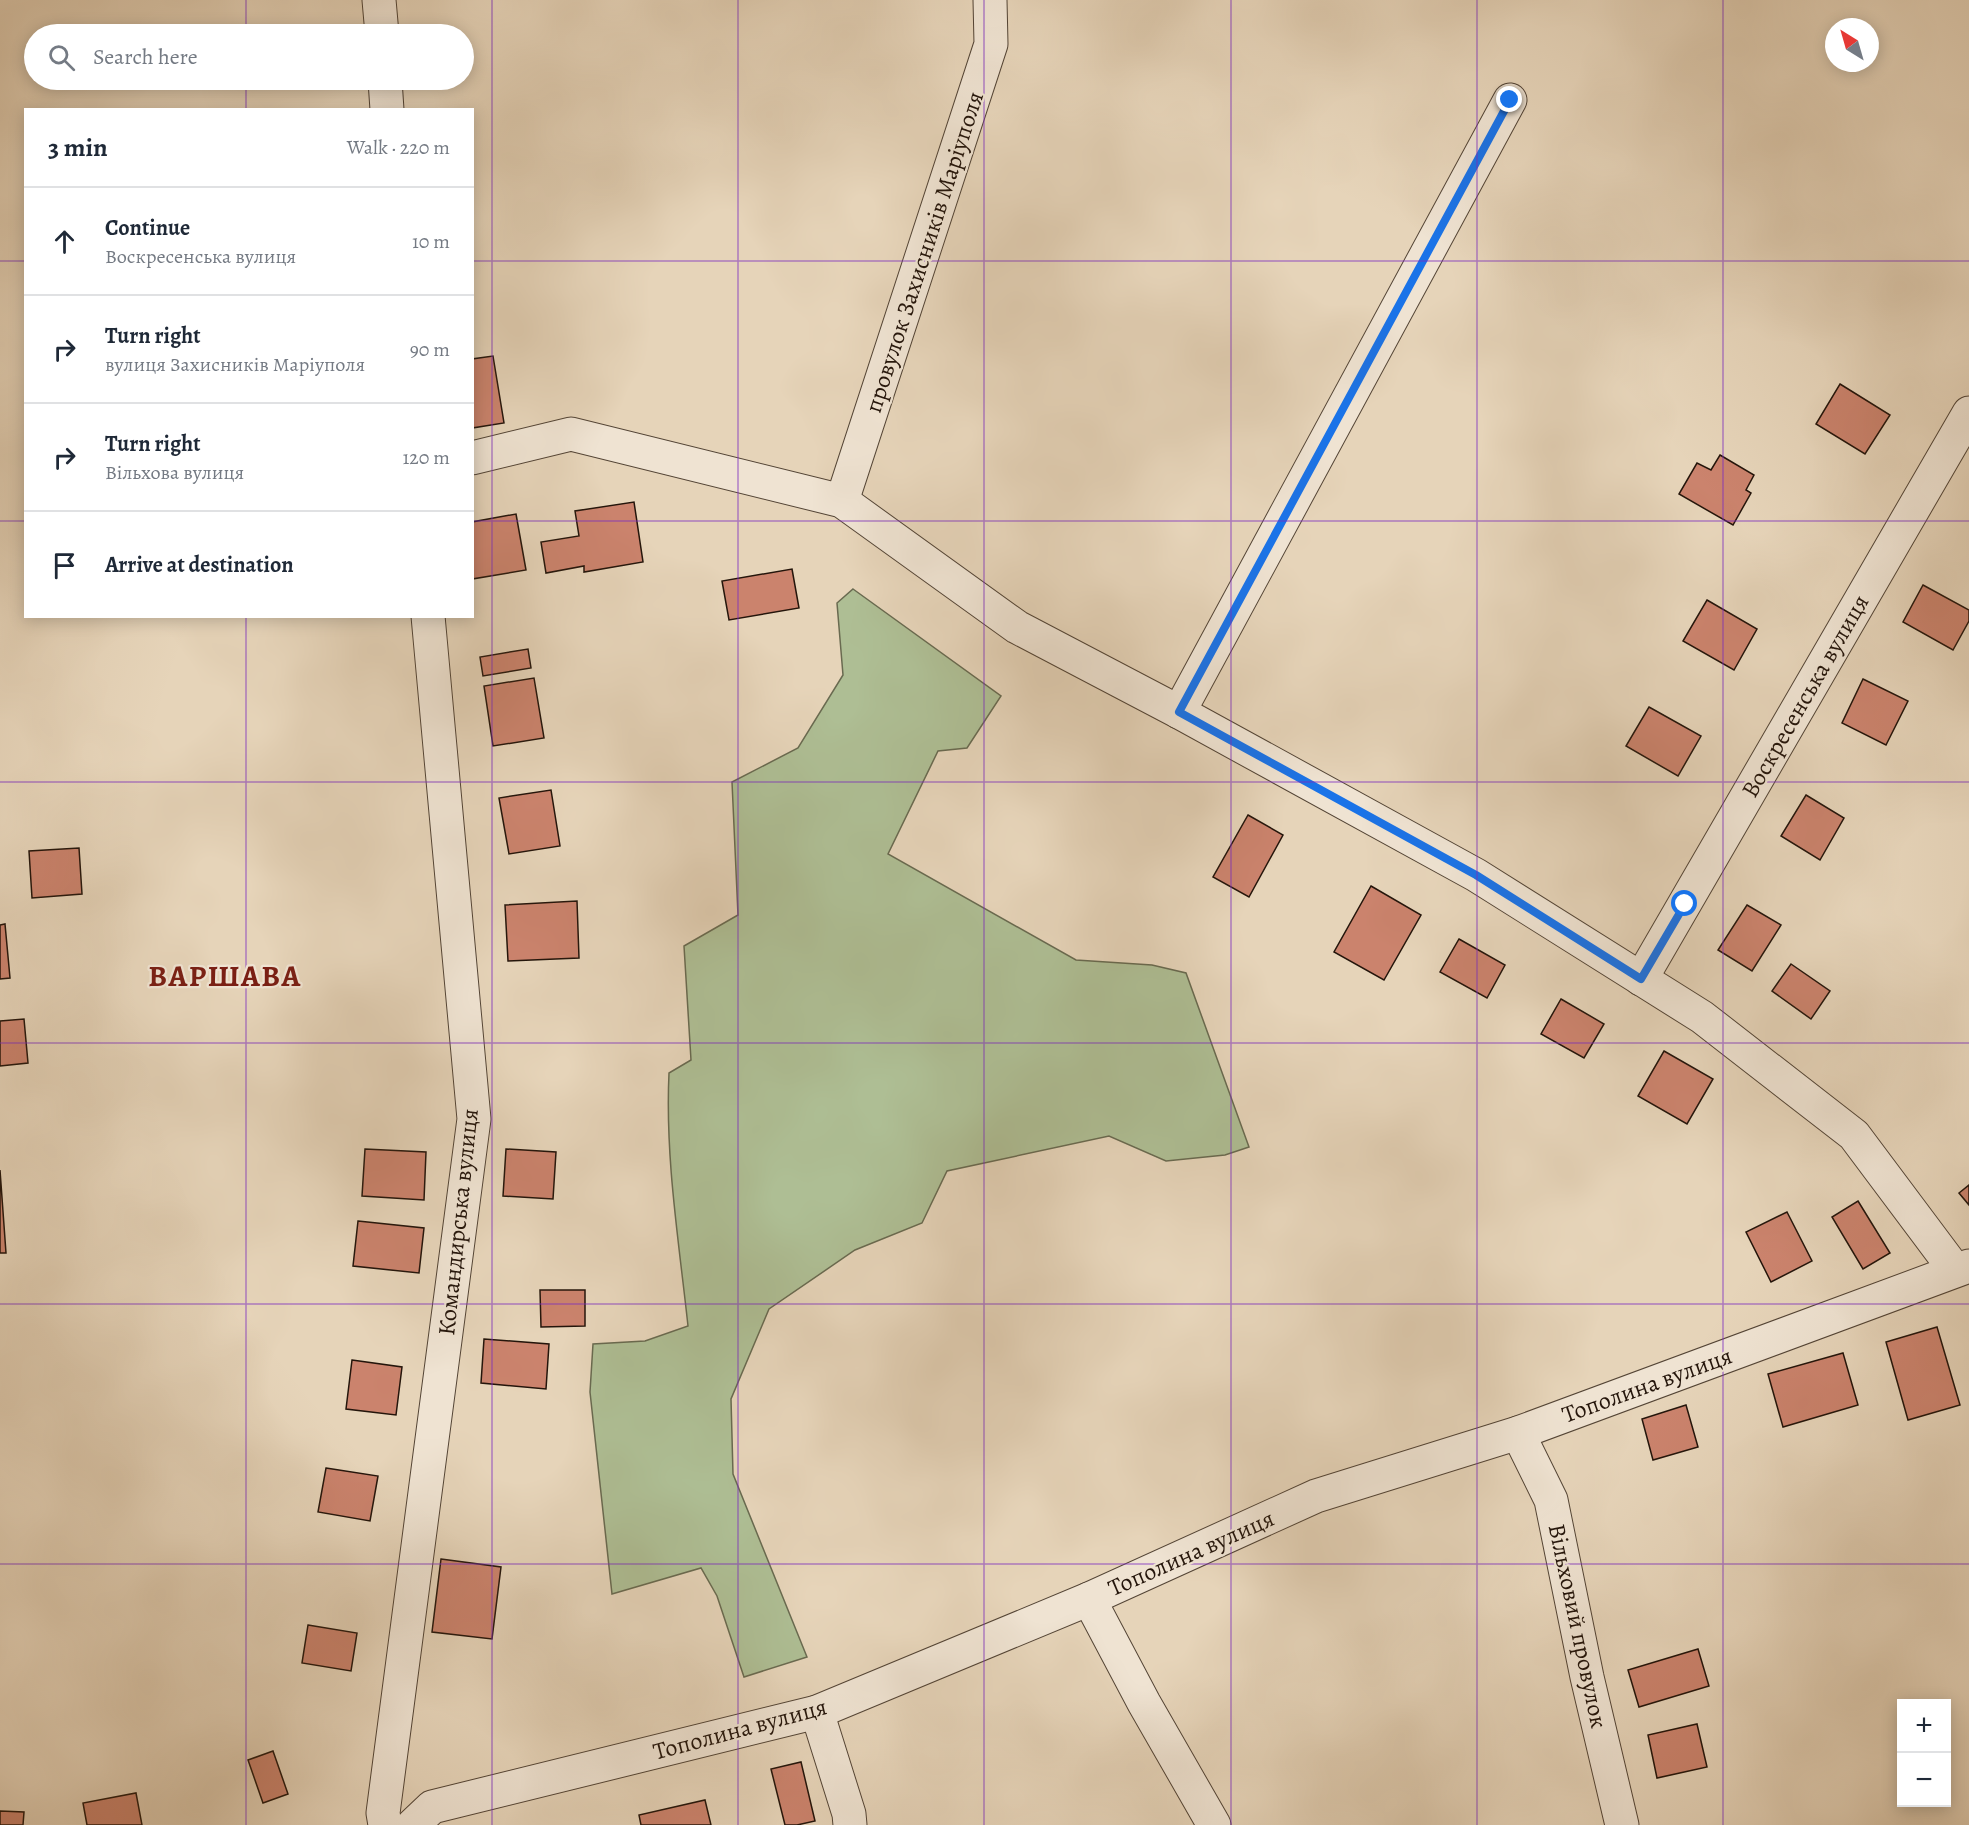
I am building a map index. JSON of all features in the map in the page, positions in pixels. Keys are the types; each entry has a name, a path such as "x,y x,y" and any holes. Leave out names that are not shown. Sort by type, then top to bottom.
{"street":[{"path":"379,0 381,24"},
{"name":"провулок Захисників Маріуполя","path":"842,501 992,44 990,0"},
{"path":"386,90 387,108"},
{"path":"1179,712 1510,100"},
{"name":"Воскресенська вулиця","path":"1641,979 1969,413"},
{"path":"474,458 570,434 842,501 1017,627 1179,712 1476,875 1702,1017 1854,1135 1962,1268"},
{"name":"Командирська вулиця","path":"385,1825 384,1802 474,1119 428,618"},
{"name":"Тополина вулиця","path":"413,1825 432,1807 817,1712 1089,1599 1316,1496 1518,1433 1962,1268"},
{"name":"Вільховий провулок","path":"1518,1433 1551,1500 1587,1677 1622,1825"},
{"path":"1089,1599 1144,1703 1214,1825"},
{"path":"817,1712 849,1814 850,1825"}],"green space":[{"path":"853,589 1001,696 967,748 938,751 888,854 1076,960 1152,965 1186,973 1249,1147 1225,1155 1166,1161 1109,1136 947,1171 922,1223 855,1250 769,1309 731,1399 733,1474 807,1657 744,1677 717,1596 701,1568 612,1594 590,1392 593,1344 645,1341 688,1326 674,1200 668,1105 669,1073 691,1060 684,946 738,915 732,782 798,748 843,675 837,603"}],"building":[{"path":"493,356 504,423 474,428 474,359"},
{"path":"1840,384 1890,415 1865,454 1816,424"},
{"path":"1720,455 1754,475 1746,490 1751,493 1733,525 1679,494 1697,463 1711,470"},
{"path":"634,502 643,562 584,572 584,566 546,573 541,542 579,536 575,511"},
{"path":"516,514 526,570 474,579 474,522"},
{"path":"792,569 799,608 729,620 722,581"},
{"path":"1923,585 1969,610 1969,621 1953,650 1903,622"},
{"path":"1707,600 1757,629 1734,670 1683,641"},
{"path":"528,649 531,668 483,676 480,657"},
{"path":"534,678 544,738 493,746 484,686"},
{"path":"1863,679 1908,701 1886,745 1842,723"},
{"path":"1649,707 1701,736 1678,776 1626,746"},
{"path":"551,790 560,846 509,854 499,798"},
{"path":"1806,795 1844,818 1820,860 1781,836"},
{"path":"1248,815 1283,835 1249,897 1213,877"},
{"path":"79,848 82,894 32,898 29,851"},
{"path":"1371,886 1421,915 1384,980 1334,952"},
{"path":"577,901 579,958 508,961 505,905"},
{"path":"1747,905 1781,925 1752,971 1718,950"},
{"path":"5,924 10,978 0,979 0,925"},
{"path":"1459,939 1505,965 1487,998 1440,972"},
{"path":"1791,964 1830,991 1811,1019 1772,991"},
{"path":"1561,999 1604,1024 1584,1058 1541,1034"},
{"path":"24,1019 28,1063 0,1066 0,1021"},
{"path":"1664,1051 1713,1079 1687,1124 1638,1096"},
{"path":"365,1149 426,1152 424,1200 362,1196"},
{"path":"506,1149 556,1152 553,1199 503,1196"},
{"path":"0,1170 6,1253 0,1253"},
{"path":"1969,1185 1969,1205 1959,1193"},
{"path":"1858,1201 1890,1253 1863,1269 1832,1217"},
{"path":"1787,1212 1812,1261 1771,1282 1746,1232"},
{"path":"358,1221 424,1228 419,1273 353,1266"},
{"path":"540,1290 585,1290 585,1326 541,1327"},
{"path":"1937,1327 1960,1405 1908,1420 1886,1342"},
{"path":"484,1339 549,1344 546,1389 481,1383"},
{"path":"1843,1353 1858,1405 1783,1427 1768,1374"},
{"path":"352,1360 402,1367 396,1415 346,1409"},
{"path":"1686,1405 1698,1447 1653,1460 1642,1419"},
{"path":"326,1468 378,1476 370,1521 318,1512"},
{"path":"441,1559 501,1567 492,1639 432,1632"},
{"path":"308,1625 357,1633 351,1671 302,1663"},
{"path":"1698,1649 1709,1686 1639,1707 1628,1670"},
{"path":"1697,1724 1707,1767 1657,1778 1648,1735"},
{"path":"273,1751 288,1794 263,1803 248,1760"},
{"path":"801,1762 815,1821 785,1825 771,1769"},
{"path":"136,1793 142,1825 87,1825 83,1803"},
{"path":"705,1800 711,1825 641,1825 639,1815"},
{"path":"0,1811 24,1812 23,1825 0,1825"}],"district":[{"name":"ВАРШАВА","path":"225,976"}],"route":[{"path":"1510,100 1179,712 1476,875 1641,979 1685,904"}]}
